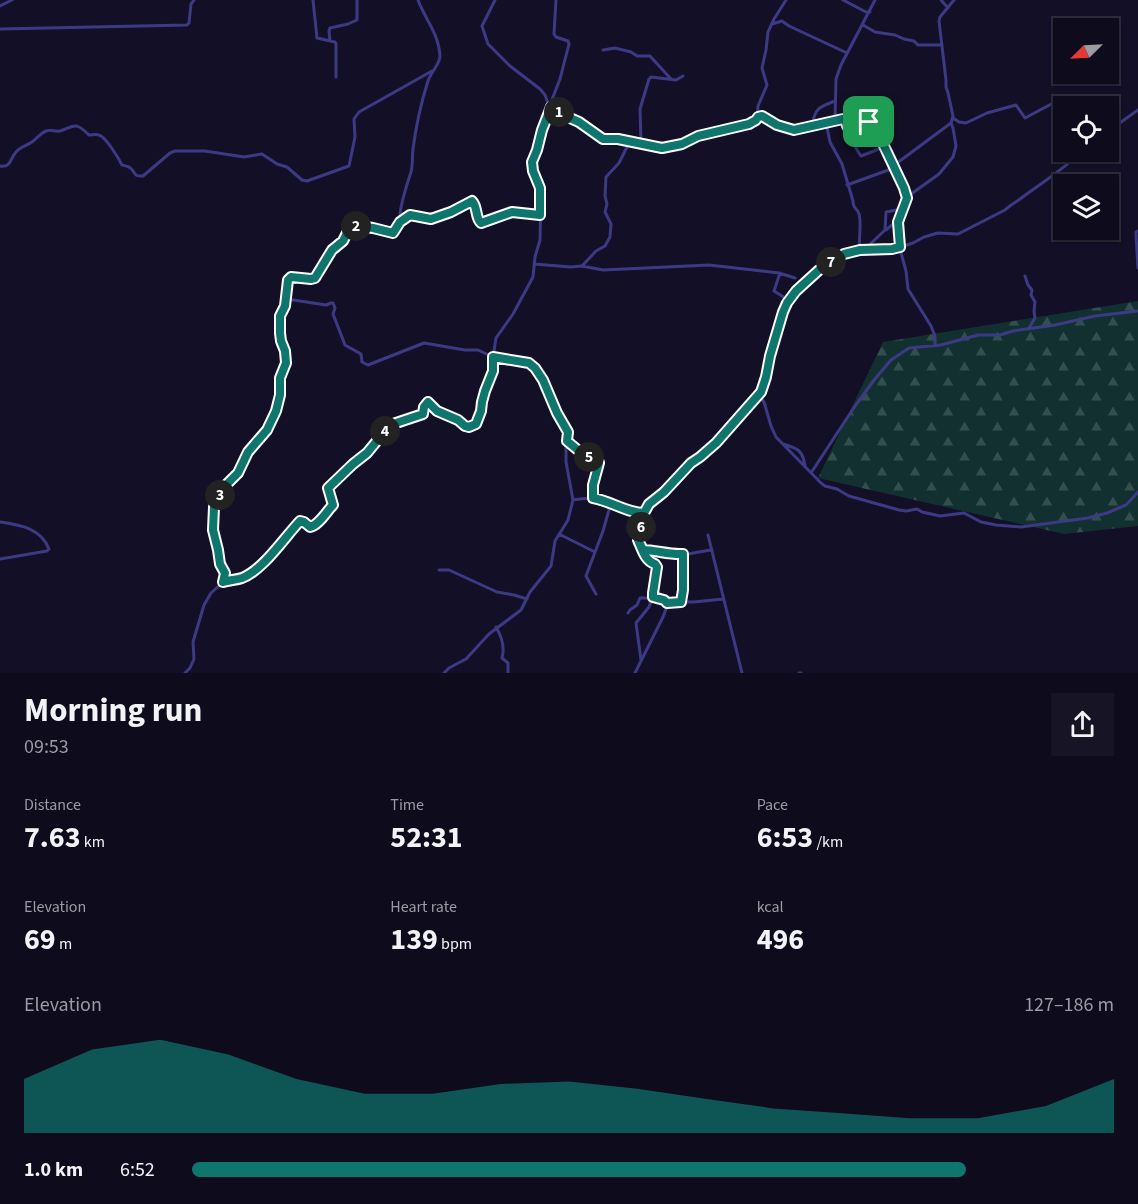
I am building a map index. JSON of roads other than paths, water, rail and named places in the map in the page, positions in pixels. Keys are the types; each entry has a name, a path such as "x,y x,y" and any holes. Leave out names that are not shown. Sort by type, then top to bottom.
{"street":[{"path":"0,6 12,0"},
{"path":"0,29 187,25 190,22 191,3 194,0"},
{"path":"313,0 316,38 336,44 336,77"},
{"path":"330,42 330,28 357,20 357,0"},
{"path":"400,222 400,212 411,172 419,116 429,79 440,59 433,28 418,0"},
{"path":"495,0 482,26 487,42 510,66 544,93 551,107 579,122 602,139 632,141 662,148 676,146 698,136 749,124 756,120 758,106 767,85 762,68 767,34 786,0"},
{"path":"185,673 193,662 193,642 197,624 204,604 211,593 223,582 240,579 251,573 272,554 300,521 310,527 317,524 333,505 328,488 367,453 392,424 423,414 428,402 437,411 458,420 465,426 476,424 493,371 496,338 531,282 540,240 540,188 532,162 565,66 569,44 568,41 554,34 556,0"},
{"path":"843,0 868,13"},
{"path":"835,121 836,79 875,0"},
{"path":"941,0 948,8"},
{"path":"935,345 936,339 931,326 908,289 900,247 898,219 907,198 934,179 953,157 956,146 945,86 939,19 954,0"},
{"path":"772,24 782,21 847,54"},
{"path":"863,25 875,32 890,33 914,41 918,45 942,45"},
{"path":"603,50 615,48 626,50 637,56 650,56 672,79"},
{"path":"0,166 8,166 16,152 38,135 49,130 58,132 73,126 82,129 90,136 101,136 116,152 122,164 141,177 170,153 189,150 244,157 262,154 307,181 349,166 354,145 354,119 359,112 432,71"},
{"path":"641,143 640,109 651,77 680,79 683,76"},
{"path":"812,126 815,112 835,100"},
{"path":"952,120 966,123 987,113 1016,105 1024,118 1053,104"},
{"path":"1119,123 1138,110"},
{"path":"758,117 762,116 777,125 794,130 843,119 861,156 884,146"},
{"path":"847,185 894,167 952,120"},
{"path":"847,126 868,122 870,127 876,129 907,198"},
{"path":"826,123 830,142 842,164 853,207 859,216 861,250"},
{"path":"582,266 604,246 610,237 611,224 604,212 607,204 606,177 619,163 632,141"},
{"path":"641,662 636,623 649,607 657,567 649,562 638,537 644,513 651,502 664,492 691,463 716,443 758,395 764,385 770,356 787,303 799,288 826,265 844,254 861,250 892,249 933,234 960,233 1005,210 1069,162"},
{"path":"223,582 225,573 220,564 213,530 214,507 223,488 238,473 248,452 267,430 276,411 280,395 280,378 286,363 279,330 280,316 287,299 288,280 291,277 315,278 332,250 343,241 351,225 393,233 400,222 410,215 433,219 472,201 481,223 512,212 540,215"},
{"path":"885,231 886,212 902,208"},
{"path":"861,250 898,219"},
{"path":"1138,231 1136,233 1138,268"},
{"path":"534,264 582,266 603,270 709,265 780,273 795,278"},
{"path":"780,273 774,291 785,298 787,303"},
{"path":"1025,276 1035,302 1035,318 1029,328"},
{"path":"287,299 326,305 333,303 335,308 333,314 345,345 361,354 362,362 366,364 424,343 480,351 493,357 529,363 543,380 568,432 566,462 573,500 568,520 555,541 551,566 533,587 521,610 496,627 466,659 448,668 444,673"},
{"path":"811,473 852,409 887,363 911,347 946,344 978,335 1000,335 1095,316 1138,311"},
{"path":"758,395 764,402 775,435 825,486 899,510 917,509 940,516 964,513 981,522 1016,527 1098,516 1126,506 1138,492"},
{"path":"567,441 599,463 593,485 593,498"},
{"path":"782,443 800,451 806,468"},
{"path":"573,500 593,498 632,512 644,513"},
{"path":"596,594 586,576 611,503"},
{"path":"0,522 34,530 49,549 0,558"},
{"path":"559,534 595,552"},
{"path":"708,535 742,673"},
{"path":"643,550 683,554 712,550"},
{"path":"681,602 683,554"},
{"path":"440,570 449,570 495,591 527,599"},
{"path":"628,614 640,598 652,597 667,603 723,599"},
{"path":"635,673 663,617 667,603"},
{"path":"496,627 502,639 504,649 502,658 508,663 508,673"}]}
